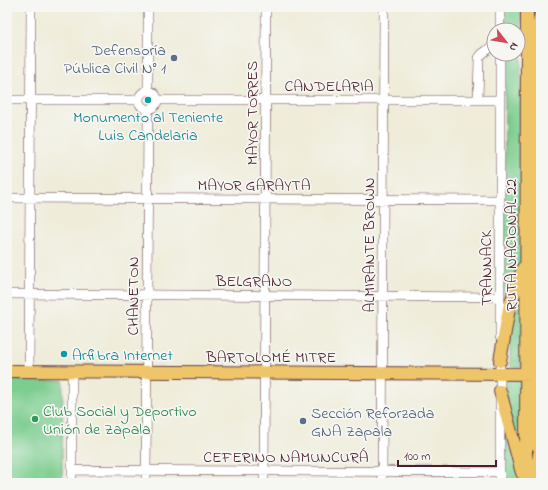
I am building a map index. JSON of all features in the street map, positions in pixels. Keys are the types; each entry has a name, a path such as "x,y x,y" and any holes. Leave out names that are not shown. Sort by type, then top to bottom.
{"main road":[{"name":"RUTA NACIONAL 22","path":"527,7 526,247 534,374"},
{"name":"RUTA NACIONAL 22","path":"530,482 534,374 536,56 541,12"},
{"path":"500,361 509,308 520,277 526,247"},
{"path":"535,268 541,289"},
{"name":"BARTOLOMÉ MITRE","path":"7,371 534,374"},
{"path":"500,391 530,482"},
{"path":"530,482 541,445"}],"street":[{"path":"29,371 30,7"},
{"path":"148,7 148,90"},
{"name":"MAYOR TORRES","path":"264,483 266,7"},
{"name":"ALMIRANTE BROWN","path":"382,483 384,7"},
{"path":"500,7 500,22"},
{"path":"478,100 479,58 486,51"},
{"name":"TRANNACK","path":"500,62 500,483"},
{"path":"148,90 153,92 157,100 153,108 148,110 142,108 138,100 142,92 148,90"},
{"path":"7,100 138,100"},
{"name":"CANDELARIA","path":"157,100 500,100"},
{"name":"CHANETON","path":"146,483 148,110"},
{"name":"MAYOR GARAYTA","path":"7,198 500,200"},
{"name":"BELGRANO","path":"7,294 500,297"},
{"path":"72,372 72,483"},
{"name":"CEFERINO NAMUNCURÁ","path":"72,470 500,472"}],"green space":[{"path":"505,7 521,7 521,22 505,22"},
{"path":"505,62 521,62 521,258 504,327"},
{"path":"522,281 521,367 513,368 510,366 510,327"},
{"path":"508,379 521,379 523,468 508,409 506,386"},
{"name":"Club Social y Deportivo Unión de Zapala","path":"7,380 63,380 62,483 7,483"},
{"path":"505,423 519,476 520,483 505,483"}],"place":[{"name":"Defensoría Pública Civil N° 1","path":"174,58"},
{"name":"Monumento al Teniente Luis Candelaria","path":"148,100"},
{"name":"Arfibra Internet","path":"64,354"},
{"name":"Club Social y Deportivo Unión de Zapala","path":"35,419"},
{"name":"Sección Reforzada GNA Zapala","path":"303,421"}]}
